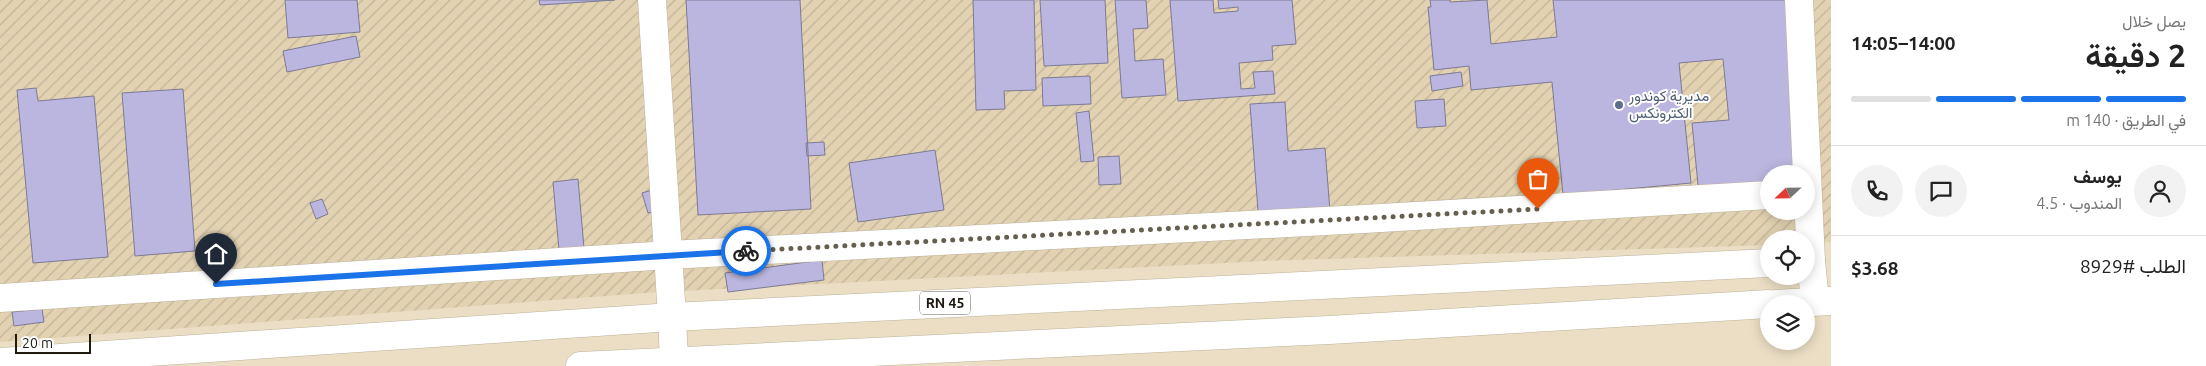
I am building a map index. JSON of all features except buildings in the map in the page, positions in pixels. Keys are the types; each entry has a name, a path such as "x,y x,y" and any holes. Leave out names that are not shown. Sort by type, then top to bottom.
{"main road":[{"path":"652,0 674,361"},
{"path":"1799,0 1813,165"},
{"path":"1815,193 1816,261 1823,301"},
{"path":"0,298 669,255 1374,219 1760,197"},
{"name":"RN 45","path":"0,362 122,360 672,317 1760,263"},
{"path":"580,366 1329,330 1760,305"}],"shaded area":[{"path":"0,0 1831,0 1831,242 1815,243 1815,230 1760,230 1760,245 1264,261 645,293 0,342"}],"way so far":[{"path":"746,251 1538,209"}],"place":[{"name":"مديرية كوندور الكترونكس","path":"1619,105"}],"route":[{"path":"216,284 746,251"}]}
